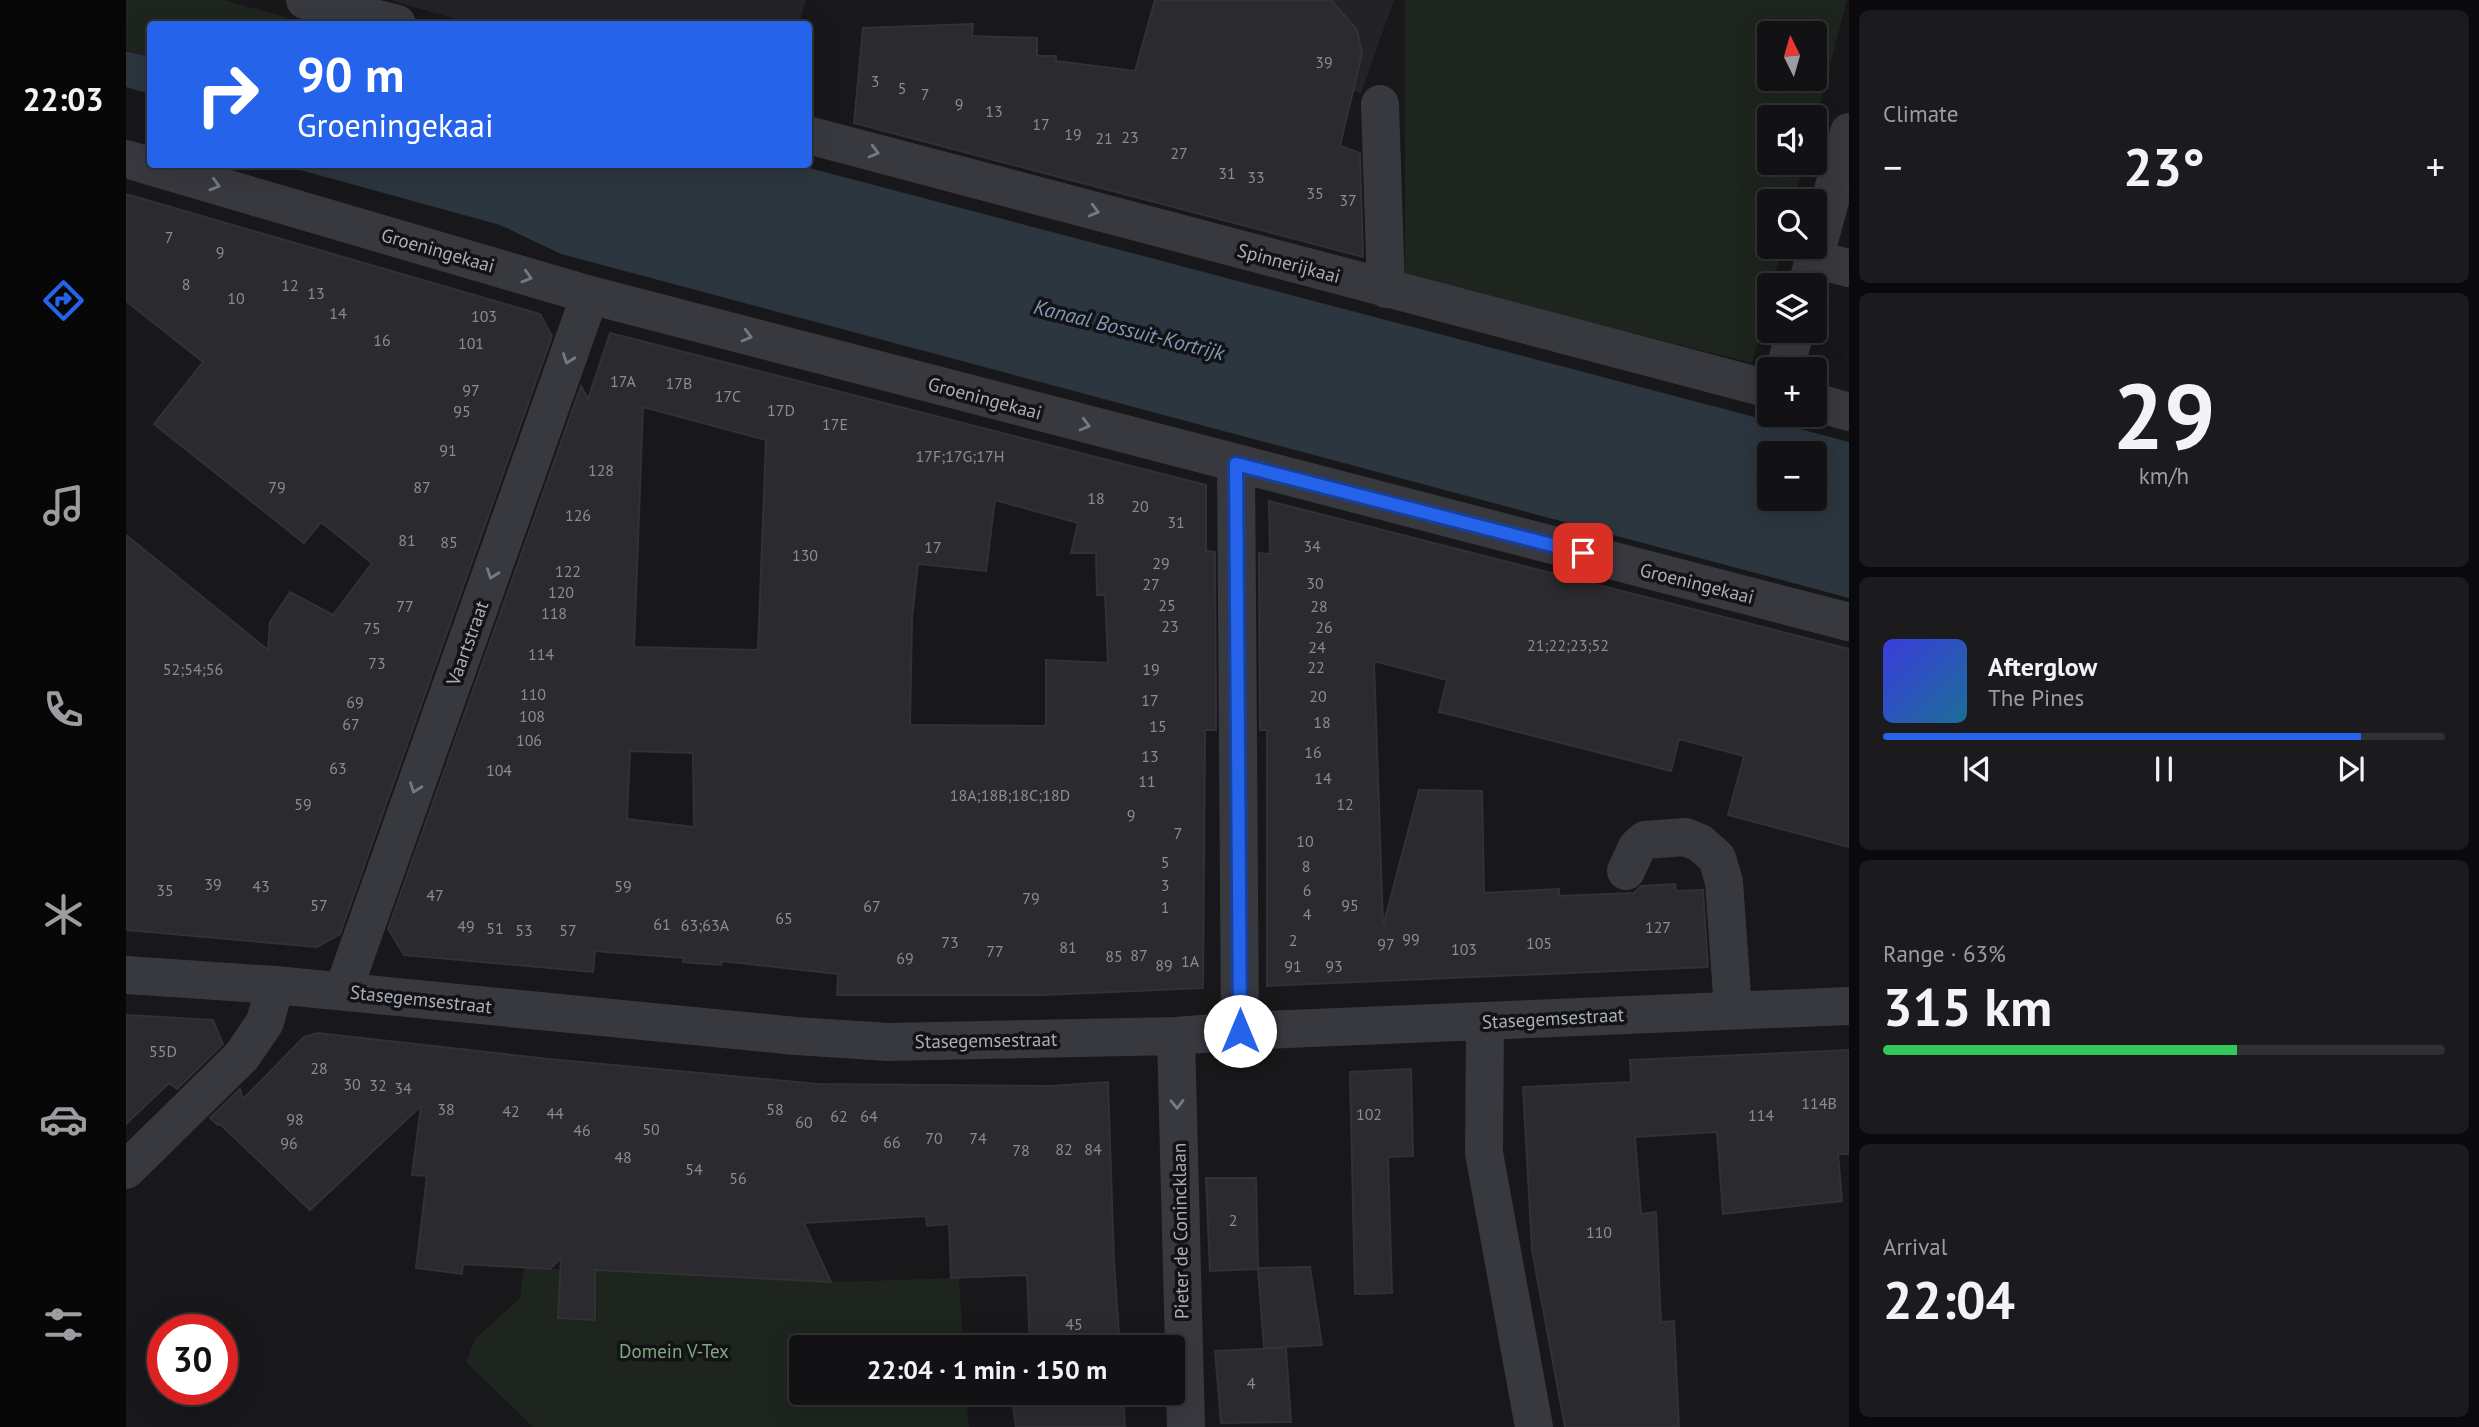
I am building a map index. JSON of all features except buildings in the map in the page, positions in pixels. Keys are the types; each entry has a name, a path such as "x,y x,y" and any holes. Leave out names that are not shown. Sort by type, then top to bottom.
{"street":[{"path":"305,0 386,21"},
{"path":"1380,104 1391,290"},
{"path":"1824,271 1849,132"},
{"name":"Spinnerijkaai","path":"812,136 1757,386"},
{"name":"Groeningekaai","path":"126,159 147,165"},
{"name":"Groeningekaai","path":"157,168 590,295 1849,622"},
{"name":"Vaartstraat","path":"343,991 590,295"},
{"path":"1827,406 1849,412"},
{"path":"1236,464 1240,1031"},
{"path":"1626,871 1637,847 1645,840 1685,837 1700,843 1717,858 1724,882 1733,1009"},
{"name":"Stasegemsestraat","path":"126,975 275,985 888,1042 1176,1036 1733,1009 1849,1006"},
{"path":"126,1170 242,1056 265,1022 275,985"},
{"path":"1485,1021 1484,1153 1534,1427"},
{"name":"Pieter de Conincklaan","path":"1176,1036 1186,1427"}],"shaded area":[{"path":"390,0 806,0 800,21 463,21"},
{"path":"1171,0 1394,0 1361,93"}],"green space":[{"path":"126,0 223,0 299,21 147,21 147,56 126,50"},
{"path":"1405,0 1847,0 1827,77 1827,21 1757,21 1757,91 1823,91 1820,105 1757,105 1757,175 1801,175 1797,189 1757,189 1757,259 1779,259 1775,273 1757,273 1757,343 1752,363 1405,276"},
{"name":"Domein V-Tex","path":"524,1267 560,1269 558,1318 597,1320 594,1271 831,1282 959,1278 962,1335 789,1335 789,1405 967,1405 969,1427 533,1427 466,1362 475,1339 520,1298"}],"water":[{"path":"126,51 147,56 147,93 126,87"},
{"name":"Kanaal Bossuit-Kortrijk","path":"293,168 809,168 1757,418 1757,427 1792,427 1849,442 1849,598 561,254 500,225"}],"route":[{"path":"1240,1031 1236,464 1583,553"}]}
